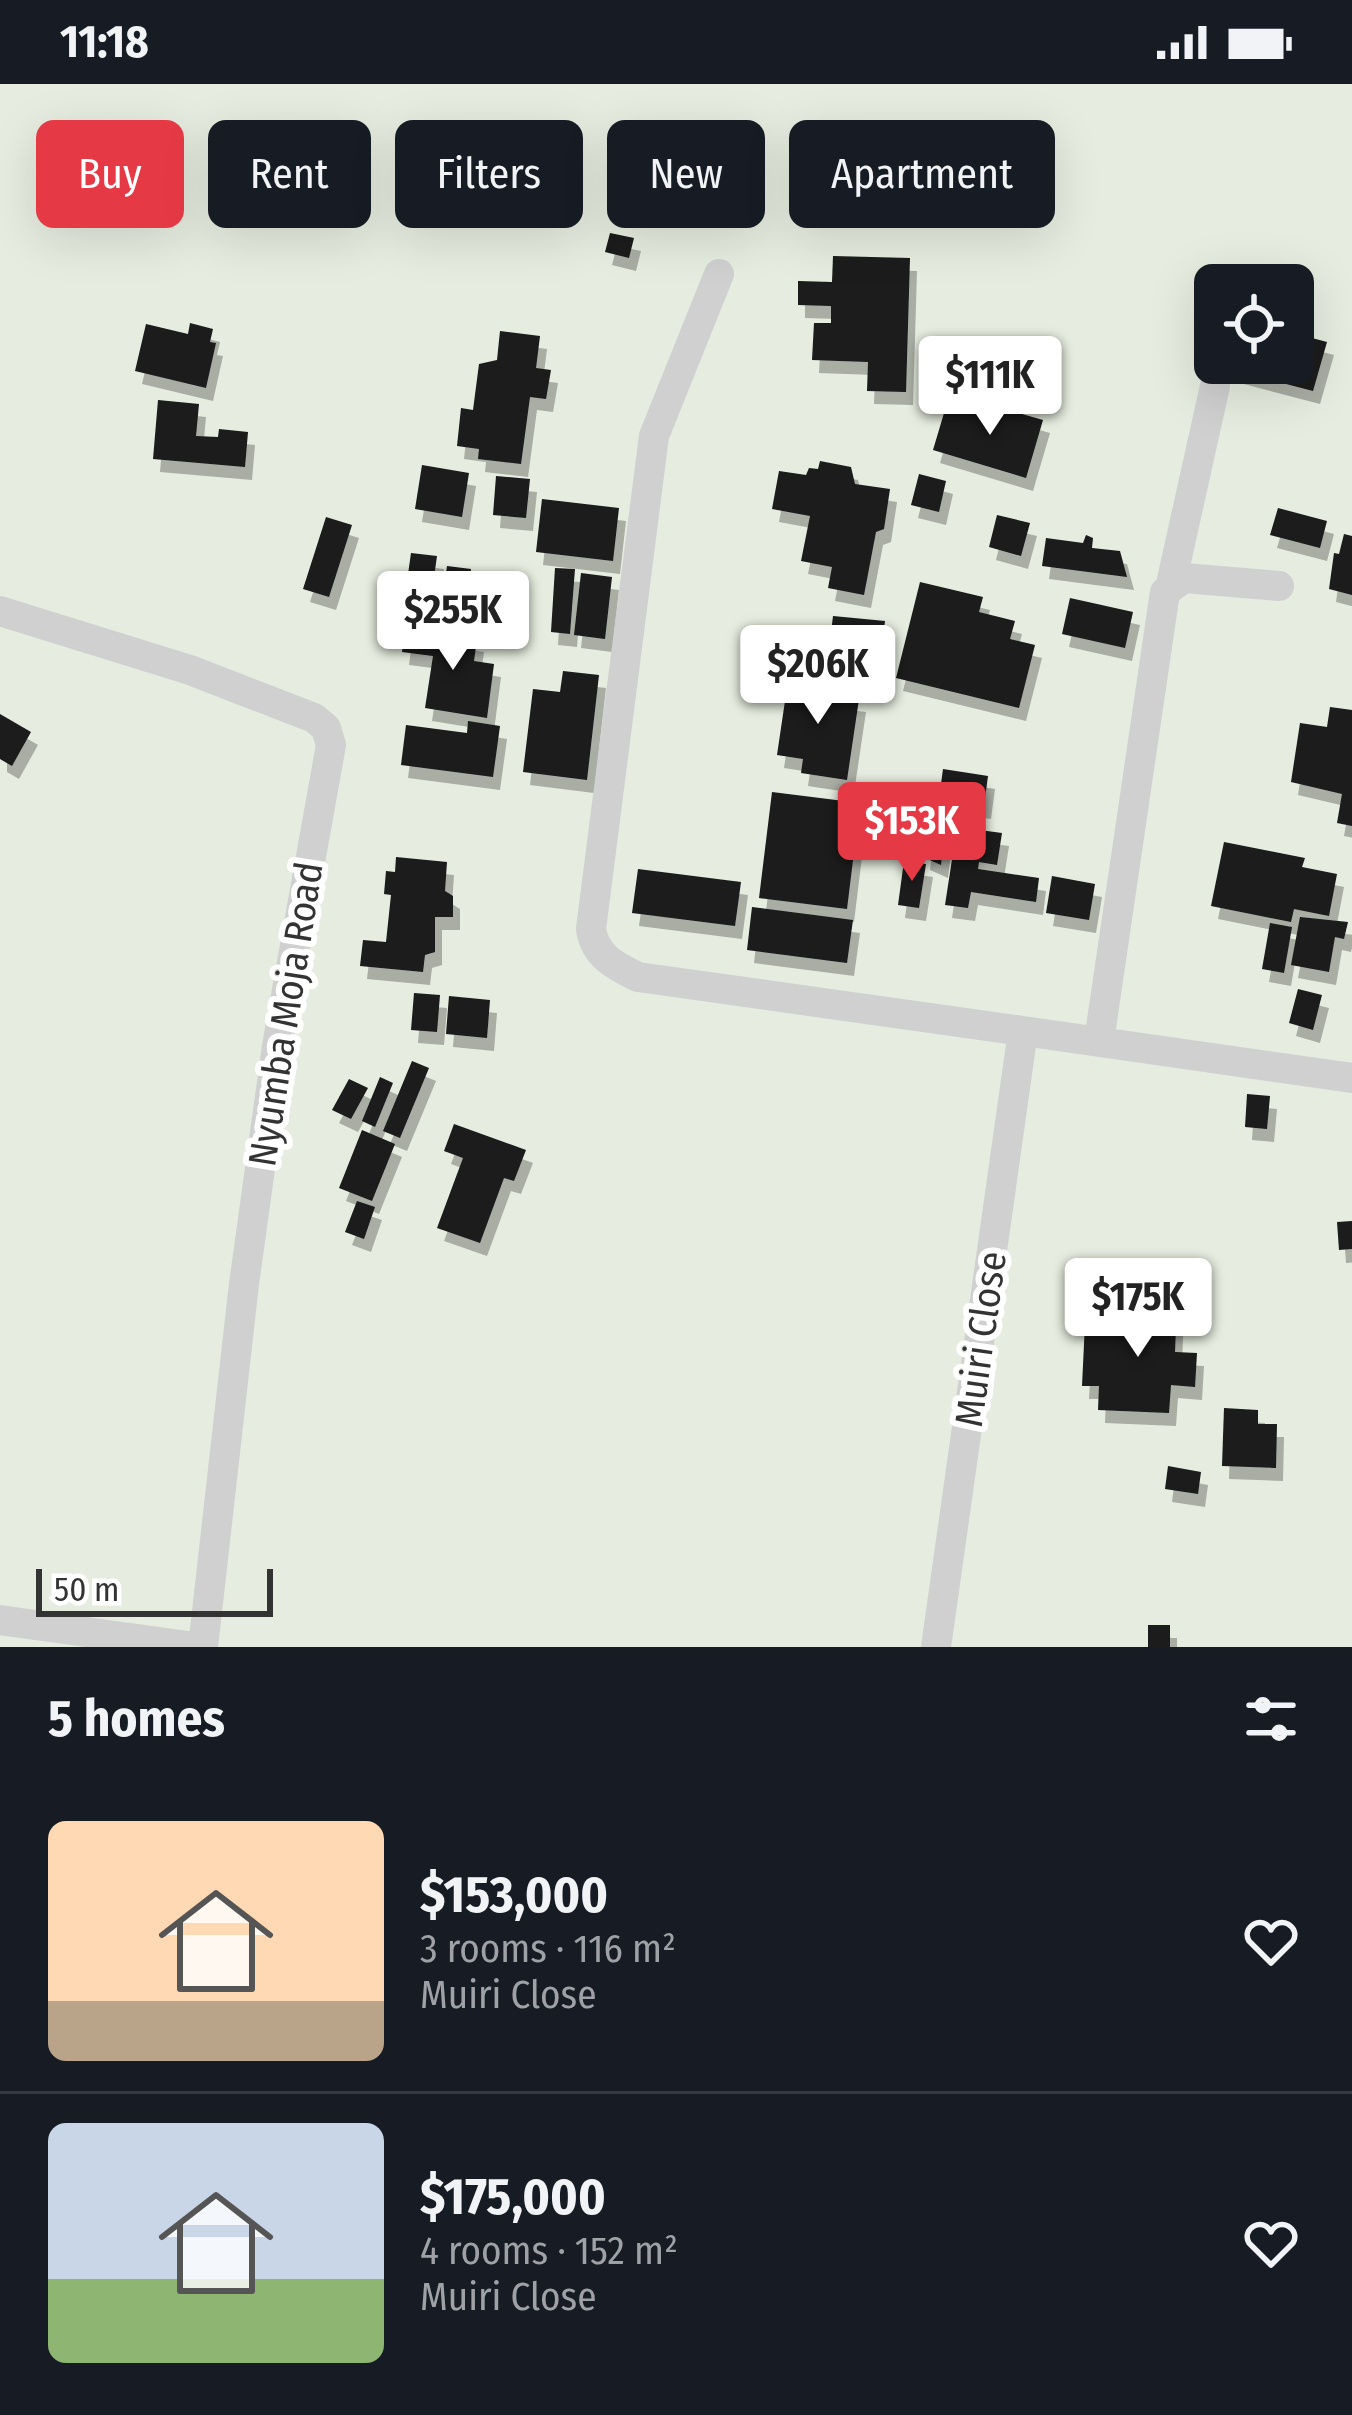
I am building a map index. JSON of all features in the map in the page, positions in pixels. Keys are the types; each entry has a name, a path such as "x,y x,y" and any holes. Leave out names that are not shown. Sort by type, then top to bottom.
{"street":[{"path":"719,274 654,436 590,914 593,942 616,967 638,976 1352,1078"},
{"path":"1099,1041 1165,592 1171,584 1215,386"},
{"path":"1171,584 1194,578 1280,586"},
{"name":"Nyumba Moja Road","path":"0,610 190,670 314,718 326,728 331,745 277,1046 199,1647"},
{"name":"Muiri Close","path":"936,1647 1023,1031"},
{"path":"0,1621 199,1647"}],"shaded area":[{"path":"0,84 1352,84 1352,1647 0,1647"}],"building":[{"path":"610,233 634,238 629,258 605,252"},
{"path":"833,256 910,258 906,392 867,391 868,362 812,360 814,323 831,323 831,306 798,305 798,281 832,282"},
{"path":"190,323 213,329 210,342 216,343 206,388 135,371 146,324 188,334"},
{"path":"500,331 540,336 536,368 551,370 546,399 530,397 521,464 478,459 479,449 457,446 461,408 473,410 479,364 497,360"},
{"path":"1314,339 1327,342 1313,391 1286,384 1314,384"},
{"path":"158,400 199,404 196,436 218,437 219,429 248,432 245,467 153,459"},
{"path":"947,403 995,417 998,407 1043,420 1026,478 933,450"},
{"path":"820,461 851,467 855,484 890,489 884,529 876,532 864,595 828,588 832,567 801,561 810,516 772,509 779,471 806,475 809,468 818,469"},
{"path":"422,465 469,473 462,517 415,509"},
{"path":"919,474 946,481 939,512 911,505"},
{"path":"496,476 530,479 526,518 493,515"},
{"path":"542,499 619,508 613,561 536,552"},
{"path":"1278,508 1327,521 1320,548 1270,535"},
{"path":"997,515 1030,523 1021,556 989,547"},
{"path":"326,517 352,525 329,597 303,589"},
{"path":"1344,534 1352,536 1352,595 1329,589 1334,553 1339,554"},
{"path":"1086,535 1093,538 1092,548 1120,551 1127,577 1042,566 1046,538 1083,543"},
{"path":"411,553 437,556 428,620 402,617"},
{"path":"447,566 471,569 464,624 439,621"},
{"path":"555,568 575,569 570,634 551,632"},
{"path":"581,573 612,577 605,639 574,635"},
{"path":"920,582 983,597 979,612 1015,621 1010,639 1035,645 1019,708 896,678"},
{"path":"1070,598 1133,612 1125,648 1062,634"},
{"path":"833,616 885,621 882,646 830,641"},
{"path":"405,629 477,639 474,661 494,664 487,718 425,708 433,656 402,652"},
{"path":"563,671 599,675 587,780 523,772 533,689 560,692"},
{"path":"789,674 839,682 843,697 859,699 847,780 801,773 803,759 777,755"},
{"path":"1330,707 1352,710 1352,826 1337,823 1342,794 1291,782 1300,723 1327,727"},
{"path":"0,714 31,732 12,766 0,759"},
{"path":"468,721 500,726 493,777 401,765 406,725 467,733"},
{"path":"943,769 988,776 984,806 939,799"},
{"path":"772,792 860,803 847,909 759,898"},
{"path":"928,819 946,822 941,865 923,857"},
{"path":"957,827 1002,833 997,865 979,862 978,869 1039,878 1036,902 971,892 968,908 945,905"},
{"path":"1224,842 1305,858 1302,867 1337,874 1329,916 1294,909 1291,922 1211,906"},
{"path":"396,857 447,862 445,891 453,896 453,917 435,917 435,952 425,955 423,972 360,966 363,940 386,942 391,895 384,894 386,871 395,872"},
{"path":"904,861 926,864 919,908 898,905"},
{"path":"638,869 741,882 735,926 632,913"},
{"path":"1052,876 1095,884 1089,920 1046,913"},
{"path":"752,907 853,920 847,963 747,950"},
{"path":"1300,917 1348,922 1344,939 1335,937 1329,972 1291,965"},
{"path":"1270,923 1292,927 1284,973 1262,969"},
{"path":"1298,989 1322,995 1313,1030 1289,1023"},
{"path":"414,993 440,995 437,1032 411,1030"},
{"path":"449,996 490,1000 487,1038 446,1034"},
{"path":"412,1061 429,1068 400,1138 383,1131"},
{"path":"380,1077 393,1083 375,1127 362,1121"},
{"path":"349,1079 368,1088 351,1119 332,1110"},
{"path":"1247,1094 1270,1096 1267,1129 1245,1127"},
{"path":"454,1124 526,1150 514,1181 504,1178 480,1243 437,1228 463,1158 444,1151"},
{"path":"362,1130 395,1144 372,1201 339,1188"},
{"path":"357,1201 375,1207 364,1239 345,1232"},
{"path":"1352,1221 1352,1249 1339,1250 1337,1222"},
{"path":"1132,1299 1177,1301 1175,1352 1197,1353 1195,1387 1171,1385 1169,1413 1098,1410 1099,1386 1082,1386 1085,1323 1130,1325"},
{"path":"1224,1408 1258,1410 1258,1424 1277,1424 1276,1468 1222,1466"},
{"path":"1168,1466 1201,1472 1198,1494 1165,1489"},
{"path":"1148,1625 1170,1625 1170,1647 1148,1647"}]}
